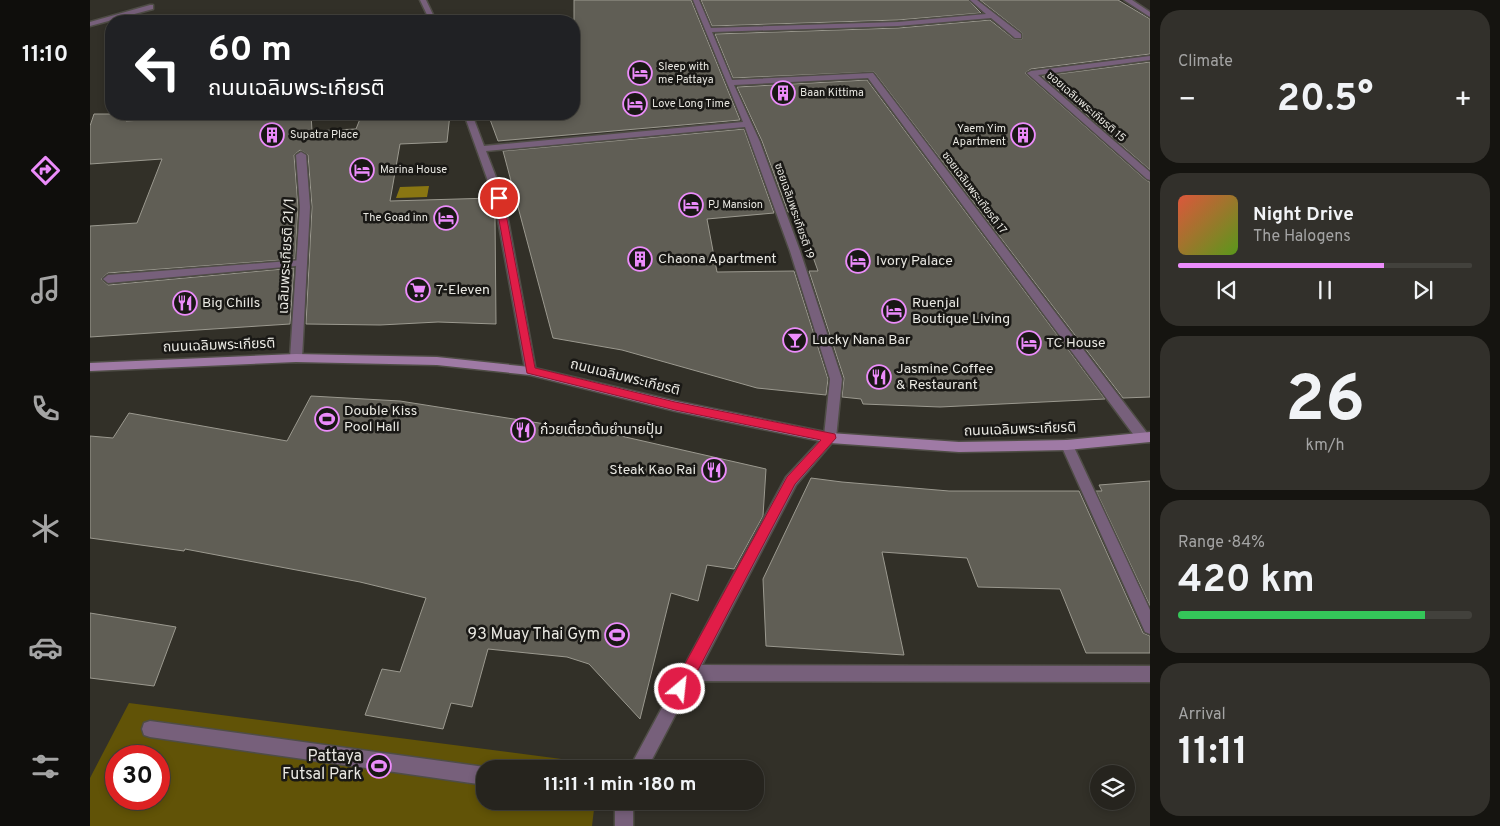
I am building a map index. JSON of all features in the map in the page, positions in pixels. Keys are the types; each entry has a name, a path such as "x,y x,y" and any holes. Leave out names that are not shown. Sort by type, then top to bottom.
{"main road":[{"name":"ถนนเฉลิมพระเกียรติ","path":"90,367 296,358 438,361 530,371 675,406 830,438 960,447 1067,445 1147,438"}],"street":[{"path":"423,0 430,15"},
{"name":"ซอยเฉลิมพระเกียรติ 19","path":"696,0 729,83 749,124 794,251 836,379 830,438"},
{"path":"973,0 1018,36"},
{"path":"1126,0 1150,15"},
{"path":"124,15 150,8"},
{"path":"707,30 898,24 992,16"},
{"path":"90,24 105,20"},
{"name":"ซอยเฉลิมพระเกียรติ 15","path":"1150,58 1031,73 1150,177"},
{"name":"ซอยเฉลิมพระเกียรติ 17","path":"729,83 870,75 1147,438"},
{"path":"470,120 499,198 530,371"},
{"path":"481,149 749,124"},
{"name":"เฉลิมพระเกียรติ 21/1","path":"296,358 305,207 301,155"},
{"path":"108,279 302,263"},
{"path":"643,760 791,481 830,438"},
{"path":"1067,445 1150,627"},
{"path":"688,674 1150,674"},
{"path":"150,729 476,775"},
{"path":"624,810 624,826"}],"shaded area":[{"path":"429,186 427,197 396,198 400,187"},
{"name":"Pattaya Futsal Park","path":"129,703 569,760 476,760 476,810 594,810 592,826 90,826 90,778 105,749 105,810 170,810 170,745 107,745"}],"building":[{"path":"574,0 691,0 740,120 498,141 490,120 580,120 580,15 574,15"},
{"path":"701,0 968,0 981,13 898,20 712,26"},
{"path":"980,0 1118,0 1150,19 1150,54 1031,69 1025,73 1150,182 1150,397 1123,398 874,72 733,78 715,34 898,28 990,20 1014,39 1022,39 1022,33"},
{"path":"1150,62 1150,170 1042,76"},
{"path":"867,80 1105,399 940,407 863,404 861,399 842,397 844,378 809,271 818,271 797,212 788,212 762,141 737,87"},
{"path":"94,114 105,114 105,120 126,121 311,120 312,131 356,129 360,120 449,120 447,142 400,144 390,201 492,198 495,216 496,324 438,322 380,325 306,324 312,207 308,155 300,150 294,155 298,207 295,259 108,273 101,279 108,285 294,268 290,324 90,337 90,226 137,223 162,159 90,164 90,126"},
{"path":"744,129 774,213 707,219 717,272 794,271 828,379 826,395 757,388 622,350 553,338 503,151"},
{"path":"311,396 400,401 621,436 766,469 763,516 734,569 707,565 698,601 671,593 640,719 589,664 567,657 488,649 472,707 451,703 443,729 365,715 382,669 400,672 426,598 360,582 185,549 184,551 90,538 90,436 113,438 129,413 287,441"},
{"path":"811,478 949,491 1079,491 1143,633 1150,636 1150,653 1086,653 1060,589 978,587 967,558 882,552 904,655 766,646 763,579"},
{"path":"1150,481 1150,606 1096,491 1102,491 1099,485"},
{"path":"90,613 176,627 154,686 90,678"}],"place":[{"name":"Sleep with me Pattaya","path":"640,73"},
{"name":"Baan Kittima","path":"783,93"},
{"name":"Love Long Time","path":"635,104"},
{"name":"Supatra Place","path":"272,135"},
{"name":"Yaem Yim Apartment","path":"1023,135"},
{"name":"Marina House","path":"362,170"},
{"name":"PJ Mansion","path":"691,205"},
{"name":"The Goad inn","path":"446,218"},
{"name":"Chaona Apartment","path":"640,259"},
{"name":"Ivory Palace","path":"858,261"},
{"name":"7-Eleven","path":"418,290"},
{"name":"Big Chills","path":"185,303"},
{"name":"Ruenjal Boutique Living","path":"894,311"},
{"name":"Lucky Nana Bar","path":"795,340"},
{"name":"TC House","path":"1029,343"},
{"name":"Jasmine Coffee & Restaurant","path":"879,377"},
{"name":"Double Kiss Pool Hall","path":"327,419"},
{"name":"ก๋วยเตี๋ยวต้มยำนายปุ้ม","path":"523,430"},
{"name":"Steak Kao Rai","path":"714,470"},
{"name":"93 Muay Thai Gym","path":"617,635"},
{"name":"Pattaya Futsal Park","path":"379,766"}],"route":[{"path":"499,198 530,371 675,406 830,438 791,481 680,689"}]}
